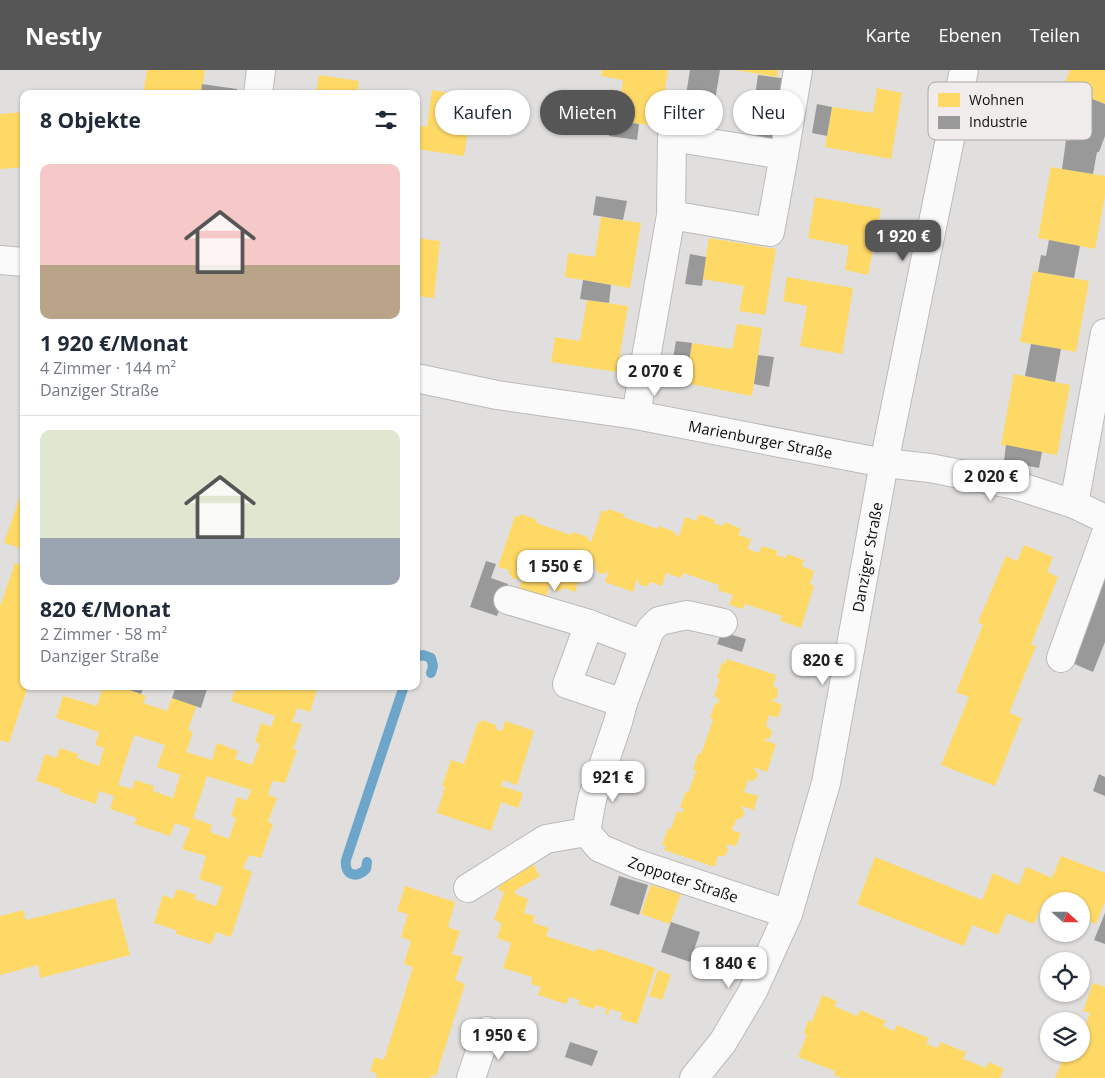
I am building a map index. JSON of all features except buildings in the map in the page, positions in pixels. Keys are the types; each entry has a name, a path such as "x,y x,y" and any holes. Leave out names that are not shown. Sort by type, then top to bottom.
{"street":[{"path":"258,90 261,70"},
{"path":"671,215 770,232 798,70"},
{"path":"636,415 671,215 672,138 784,155"},
{"name":"Danziger Straße","path":"694,1078 723,1042 753,991 788,914 826,783 884,463 950,140"},
{"path":"0,260 20,262"},
{"path":"1074,504 1105,333"},
{"name":"Marienburger Straße","path":"420,379 497,395 636,415 884,463 930,468 1015,485 1074,504 1105,519"},
{"path":"1061,658 1105,536"},
{"path":"508,600 589,624 644,645"},
{"path":"468,888 546,839 586,832 592,799 623,703 650,630 660,621 687,615 723,623"},
{"path":"589,624 567,684 623,703"},
{"name":"Zoppoter Straße","path":"586,832 600,848 635,863 788,914"},
{"path":"471,1078 487,1030"}],"waterway":[{"path":"420,656 431,658 433,666 431,673"},
{"path":"367,862 366,869 355,875 349,872 346,865 346,860 403,690"}]}
